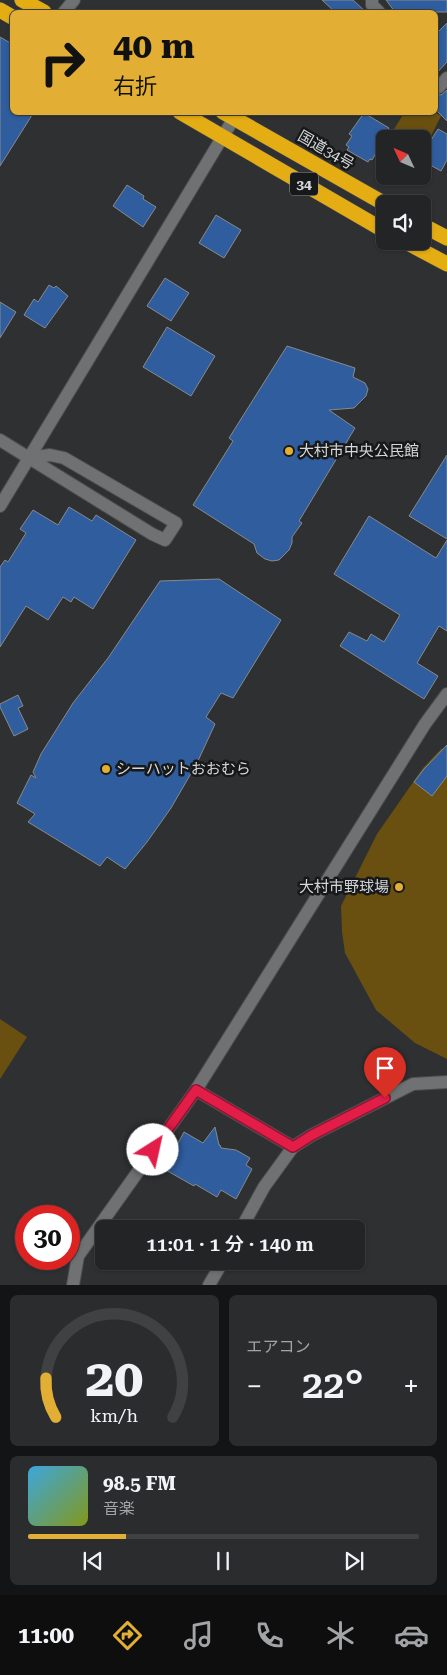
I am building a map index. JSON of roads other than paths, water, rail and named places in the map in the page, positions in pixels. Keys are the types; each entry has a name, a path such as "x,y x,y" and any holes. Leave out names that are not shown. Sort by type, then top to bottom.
{"highway":[{"path":"22,0 40,10"},
{"name":"34","path":"185,115 376,226"},
{"name":"国道34号","path":"228,115 376,199"},
{"path":"431,229 447,238"},
{"path":"421,250 447,264"}],"street":[{"path":"66,10 74,0"},
{"path":"0,506 223,137 228,115"},
{"path":"0,440 152,534 165,540 176,523 64,458 50,455 30,458"},
{"path":"73,1285 78,1256 196,1090 424,724 447,694"},
{"path":"246,1220 264,1187 293,1147 312,1135 413,1084 447,1082"},
{"path":"196,1090 293,1147"},
{"path":"209,1285 217,1270"}],"place":[{"name":"大村市中央公民館","path":"289,451"},
{"name":"シーハットおおむら","path":"106,769"},
{"name":"大村市野球場","path":"399,887"}]}
